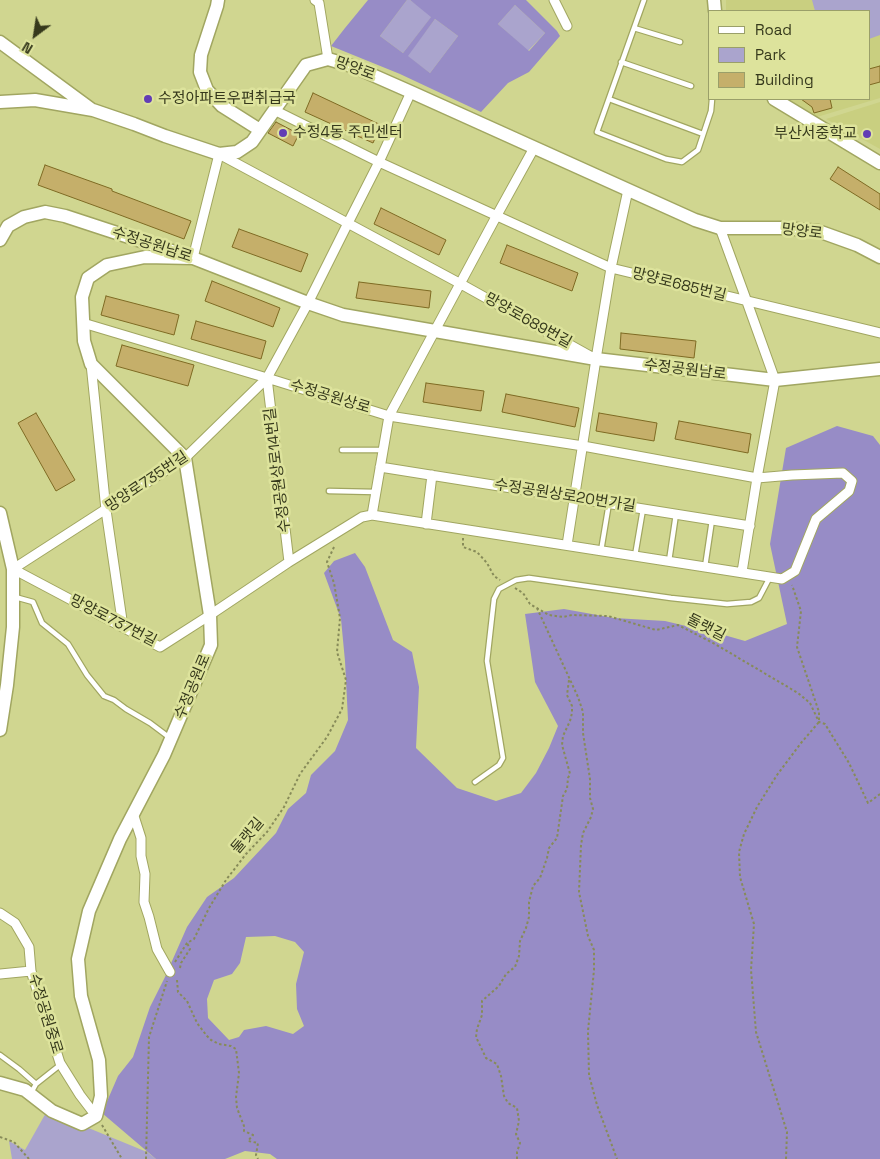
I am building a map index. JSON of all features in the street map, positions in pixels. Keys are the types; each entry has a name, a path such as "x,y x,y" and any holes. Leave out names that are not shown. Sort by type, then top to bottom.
{"street":[{"path":"218,0 201,55 200,72 207,90 222,106 260,130"},
{"path":"315,0 319,4 328,59"},
{"path":"554,0 567,26"},
{"path":"0,42 93,110"},
{"name":"망양로","path":"219,154 237,152 252,142 306,65 328,59 352,66 695,220 720,228 784,228 818,231 857,245 880,257"},
{"path":"267,378 308,304 379,162 411,92"},
{"path":"0,102 34,100 93,110 219,154 193,258 145,257 107,265 88,278 82,297 84,341 90,364 106,510 123,627"},
{"path":"776,100 880,163"},
{"name":"망양로685번길","path":"274,110 379,162 612,268 880,333"},
{"path":"372,515 389,416 534,148"},
{"name":"망양로689번길","path":"219,154 596,359"},
{"path":"612,268 628,190"},
{"name":"수정공원남로","path":"0,240 8,226 24,217 44,212 65,216 193,258 308,304 343,315 596,359 775,380 880,369"},
{"path":"720,228 748,302"},
{"name":"망양로685번길","path":"596,359 612,268"},
{"name":"망양로685번길","path":"748,302 775,380"},
{"name":"수정공원상로","path":"83,323 389,416 583,446 757,478 843,473 852,481 849,491 816,519 795,571 788,576"},
{"path":"567,545 596,359"},
{"path":"90,364 186,458"},
{"name":"망양로735번길","path":"13,569 186,458 267,378"},
{"name":"수정공원상로14번길","path":"267,378 289,562"},
{"path":"742,572 775,380"},
{"name":"수정공원로","path":"96,1116 101,1096 99,1060 81,996 78,959 89,911 120,838 164,755 212,645 210,615 186,458"},
{"name":"수정공원상로20번가길","path":"380,467 750,526"},
{"path":"426,524 432,475"},
{"path":"0,513 13,569 13,627 8,685 0,730"},
{"path":"210,615 342,529 362,517 372,515 782,579 788,576"},
{"name":"망양로737번길","path":"13,569 160,646 210,615"},
{"path":"133,813 141,838 144,902 157,949 176,972"},
{"name":"수정공원중로","path":"0,913 15,923 29,947 31,971 61,1064 96,1116"},
{"path":"0,974 31,971"},
{"path":"0,1083 25,1090 33,1089 52,1111 82,1124 96,1116"}],"lane":[{"path":"644,0 597,132 666,159 682,162 698,150 711,111 712,100"},
{"path":"634,28 680,42"},
{"path":"621,62 691,86"},
{"path":"608,99 703,134"},
{"path":"342,450 383,450"},
{"path":"329,491 376,492"},
{"path":"601,551 609,503"},
{"path":"635,556 643,509"},
{"path":"669,561 676,514"},
{"path":"705,567 712,520"},
{"path":"475,782 499,766 503,758 486,661 494,599 500,589 507,584 529,578 728,604 751,602 759,598 770,577"},
{"path":"13,596 32,602 42,623 68,644 87,675 104,696 114,700 150,723 171,739"},
{"path":"0,1055 19,1069 33,1089 61,1064"}],"path":[{"name":"둘랫길","path":"146,1159 149,1037 176,972 179,954 187,943 194,939 209,908 226,880 246,854 267,832 284,808 300,774 327,737 342,709 346,680 337,652 340,618 334,583 327,562 342,529"},
{"name":"둘랫길","path":"463,529 463,547 477,552 487,562 494,576 524,594 530,604 549,615 563,617 572,615 608,616 656,630 678,625 715,644 798,693 810,703 819,722 825,724 844,755 868,803 880,794"},
{"path":"786,1159 787,1132 756,1032 751,970 754,924 740,877 739,852 744,834 757,807 801,742 819,722 819,712 797,647 801,611 788,576"},
{"path":"537,608 583,712 583,733 590,779 590,798 593,809 583,833 579,892 588,936 594,950 588,1031 589,1075 597,1105 617,1159"},
{"path":"517,1159 520,1143 516,1134 519,1121 517,1108 508,1103 504,1096 497,1064 486,1058 476,1037 482,1015 482,1001 499,986 506,974 515,967 519,956 520,941 529,916 529,902 533,886 540,878 550,848 557,838 563,796 567,789 570,774 562,745 563,736 572,712 572,706 566,696 570,679"},
{"path":"187,943 190,949 176,972 178,992 187,1001 197,1023 211,1040 236,1049 239,1073 236,1097 237,1108 244,1131 253,1135 248,1141 258,1143 256,1155 258,1159"},
{"path":"96,1116 122,1159"},
{"path":"0,1138 14,1142 29,1159"}],"shaded area":[{"path":"368,0 407,0 380,36 403,53 431,17 410,0 526,0 560,36 529,72 508,83 481,112 400,74 331,46","holes":["515,5 545,33 529,51 498,24","435,19 458,36 430,73 408,56"]},
{"path":"726,0 880,0 880,98 817,117 790,100 870,100 870,10 726,10"},
{"name":"부산서중학교","path":"880,102 880,149 826,119"},
{"path":"837,426 873,436 880,445 880,1159 277,1159 270,1154 245,1151 225,1159 156,1159 102,1113 118,1076 133,1057 150,1007 187,927 207,897 234,878 276,833 288,809 306,793 311,775 335,751 348,720 341,619 324,573 334,561 355,553 365,567 393,640 412,652 419,687 416,748 457,788 496,801 521,793 536,773 558,726 535,682 525,614 564,609 614,618 665,621 745,641 787,624 770,544 786,448","holes":["275,936 295,942 304,952 296,984 297,1009 304,1026 293,1034 266,1026 244,1030 239,1037 229,1040 208,1018 207,999 214,980 232,974 240,963 246,937"]}],"green space":[{"path":"407,0 410,0 432,16 403,53 380,36"},
{"path":"812,0 880,0 880,35 870,39 870,10 815,10"},
{"path":"515,5 545,33 528,51 498,24"},
{"path":"435,19 458,36 430,73 407,56"},
{"path":"47,1111 147,1152 156,1159 12,1159 9,1141 25,1150"}],"building":[{"path":"880,66 880,82 870,85 870,69"},
{"path":"313,93 381,125 373,143 305,112"},
{"path":"802,100 830,100 832,108 814,113 812,107"},
{"name":"수정4동 주민센터","path":"276,122 299,134 293,146 268,133"},
{"path":"45,165 112,189 112,191 191,221 184,239 38,185"},
{"path":"838,167 880,194 880,210 830,179"},
{"path":"381,208 446,240 439,255 374,224"},
{"path":"239,229 308,254 301,272 232,247"},
{"path":"507,245 578,273 572,291 500,263"},
{"path":"212,281 280,308 273,327 205,301"},
{"path":"359,282 431,291 429,308 356,298"},
{"path":"106,296 179,315 174,335 101,315"},
{"path":"196,321 266,341 261,359 191,339"},
{"path":"621,333 696,341 694,358 620,349"},
{"path":"122,345 194,365 188,386 116,366"},
{"path":"426,383 484,391 481,411 423,402"},
{"path":"506,394 579,408 575,427 502,412"},
{"path":"36,413 75,480 56,491 18,423"},
{"path":"599,413 657,423 654,441 596,431"},
{"path":"679,421 751,434 748,453 675,439"}],"place":[{"name":"수정아파트우편취급국","path":"148,99"},
{"name":"수정4동 주민센터","path":"283,133"},
{"name":"부산서중학교","path":"867,134"}]}
